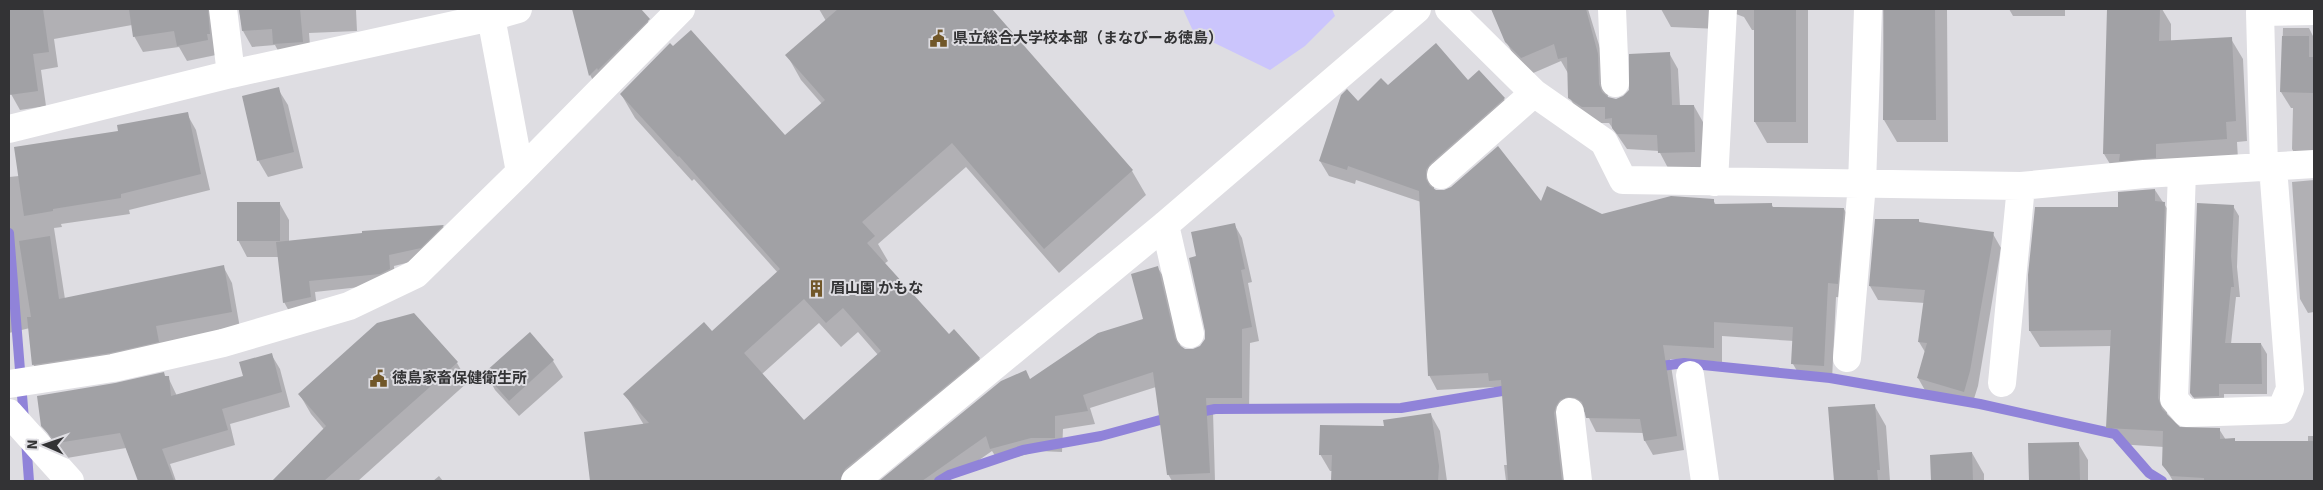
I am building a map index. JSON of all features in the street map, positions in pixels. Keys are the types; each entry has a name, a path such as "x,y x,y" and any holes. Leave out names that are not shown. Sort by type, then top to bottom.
{"street":[{"path":"223,9 231,74"},
{"path":"11,128 231,74 491,17 518,9"},
{"path":"19,382 113,368 222,343 350,306 416,274 681,9"},
{"path":"855,481 1166,225 1417,9"},
{"path":"1449,9 1534,92 1604,142 1623,180 2021,186 2182,172 2314,164"},
{"path":"1612,9 1615,83"},
{"path":"1714,182 1723,9"},
{"path":"1847,358 1862,184 1868,9"},
{"path":"2182,172 2174,399 2186,413 2281,410 2290,389 2269,167 2260,12 2314,11"},
{"path":"491,17 520,172"},
{"path":"1441,175 1534,92"},
{"path":"2002,383 2021,186"},
{"path":"1166,225 1190,334"},
{"path":"1690,375 1705,481"},
{"path":"1570,412 1578,481"},
{"path":"13,418 70,481"}],"shaded area":[{"path":"1183,9 1332,9 1335,16 1305,46 1270,70 1194,33"}],"building":[{"path":"9,9 43,9 49,52 33,54 38,91 9,95"},
{"path":"129,9 208,9 210,34 207,34 208,40 177,46 174,31 133,37"},
{"path":"239,9 300,9 303,42 273,44 272,29 242,31"},
{"path":"572,9 641,9 650,19 598,70 597,68 589,76"},
{"path":"838,9 992,9 1133,170 1044,249 952,143 862,222 875,236 867,243 949,334 954,329 980,358 845,469 840,481 590,481 584,432 649,423 623,394 704,322 712,331 780,269 679,156 620,94 670,43 673,46 691,30 785,135 825,100 785,55","holes":["804,299 826,323 843,308 881,351 804,420 744,353"]},
{"path":"1491,9 1586,9 1598,54 1599,84 1602,92 1608,97 1616,99 1623,96 1629,90 1629,54 1670,52 1672,105 1694,105 1695,152 1658,153 1657,135 1617,134 1612,128 1612,118 1605,119 1605,107 1582,107 1568,98 1567,57 1558,59 1554,44 1521,58 1505,42"},
{"path":"1754,9 1796,9 1796,122 1754,122"},
{"path":"1884,9 1935,9 1936,120 1883,120"},
{"path":"2107,9 2160,9 2159,41 2232,37 2236,121 2226,122 2227,139 2156,144 2156,158 2119,161 2120,154 2103,154"},
{"path":"2282,36 2309,36 2309,57 2314,57 2314,93 2280,92"},
{"path":"1436,43 1468,80 1479,70 1505,98 1430,164 1426,170 1426,179 1430,186 1436,190 1444,190 1451,187 1498,146 1541,201 1547,186 1602,214 1671,196 1714,199 1714,204 1772,203 1772,207 1844,208 1838,284 1828,283 1824,366 1791,364 1793,327 1714,322 1714,348 1663,345 1677,436 1644,441 1640,419 1586,418 1582,402 1576,398 1568,397 1560,400 1554,413 1562,481 1508,481 1501,380 1489,381 1488,373 1428,376 1419,191 1348,166 1347,170 1319,161 1341,95 1347,89 1358,101 1381,78 1388,85"},
{"path":"279,87 294,152 257,161 242,96"},
{"path":"188,112 201,174 121,194 121,198 53,209 53,211 24,216 14,147 118,131 117,125"},
{"path":"2155,189 2155,201 2165,202 2158,398 2162,409 2180,427 2220,428 2220,439 2235,438 2235,441 2314,441 2314,481 2204,481 2204,478 2171,476 2162,465 2163,431 2106,428 2111,330 2029,331 2028,275 2035,207 2118,207 2118,192"},
{"path":"237,202 280,202 280,241 237,241"},
{"path":"2197,203 2234,205 2231,256 2234,287 2231,287 2225,343 2261,343 2262,384 2219,384 2219,396 2193,397 2190,393"},
{"path":"1875,219 1919,219 1919,222 1994,232 1970,371 1964,392 1917,378 1927,343 1918,342 1925,290 1869,286"},
{"path":"1235,223 1245,269 1241,270 1252,327 1242,329 1242,398 1206,398 1210,473 1167,475 1153,372 1083,395 1088,411 1055,416 1055,438 1031,438 990,449 986,436 922,481 879,481 1001,381 1026,370 1030,379 1098,333 1143,319 1131,274 1158,266 1178,344 1185,349 1193,349 1200,346 1205,339 1205,331 1189,258 1196,256 1191,232"},
{"path":"444,225 421,248 389,255 390,269 380,274 309,281 311,297 283,303 276,242 362,233 362,231"},
{"path":"50,236 59,299 224,265 232,312 156,326 159,342 110,353 32,365 27,317 31,317 19,241"},
{"name":"徳島家畜保健衛生所","path":"414,313 458,362 324,481 272,481 326,426 298,394 377,323"},
{"path":"530,332 554,360 509,401 484,373"},
{"path":"272,353 282,392 222,409 228,430 162,449 174,481 138,481 120,433 57,443 41,426 37,396 115,383 164,372 165,376 169,376 171,396 243,376 239,362"},
{"path":"1875,404 1880,470 1877,470 1878,481 1834,481 1828,407"},
{"path":"1431,413 1439,466 1438,481 1331,481 1332,455 1319,455 1320,425 1384,426 1383,420"},
{"path":"2079,442 2080,481 2029,481 2028,443"},
{"path":"1972,452 1973,481 1931,481 1930,455"}],"waterway":[{"path":"9,233 24,420"},
{"path":"1654,367 1684,363 1830,378 1980,404 2115,434 2149,473 2162,481"},
{"path":"1195,413 1215,409 1401,408 1514,389"},
{"path":"939,481 949,475 1023,450 1101,436 1171,417"},
{"path":"26,440 29,481"}],"place":[{"name":"県立総合大学校本部（まなびーあ徳島）","path":"939,38"},
{"name":"眉山園 かもな","path":"816,288"},
{"name":"徳島家畜保健衛生所","path":"378,378"}]}
